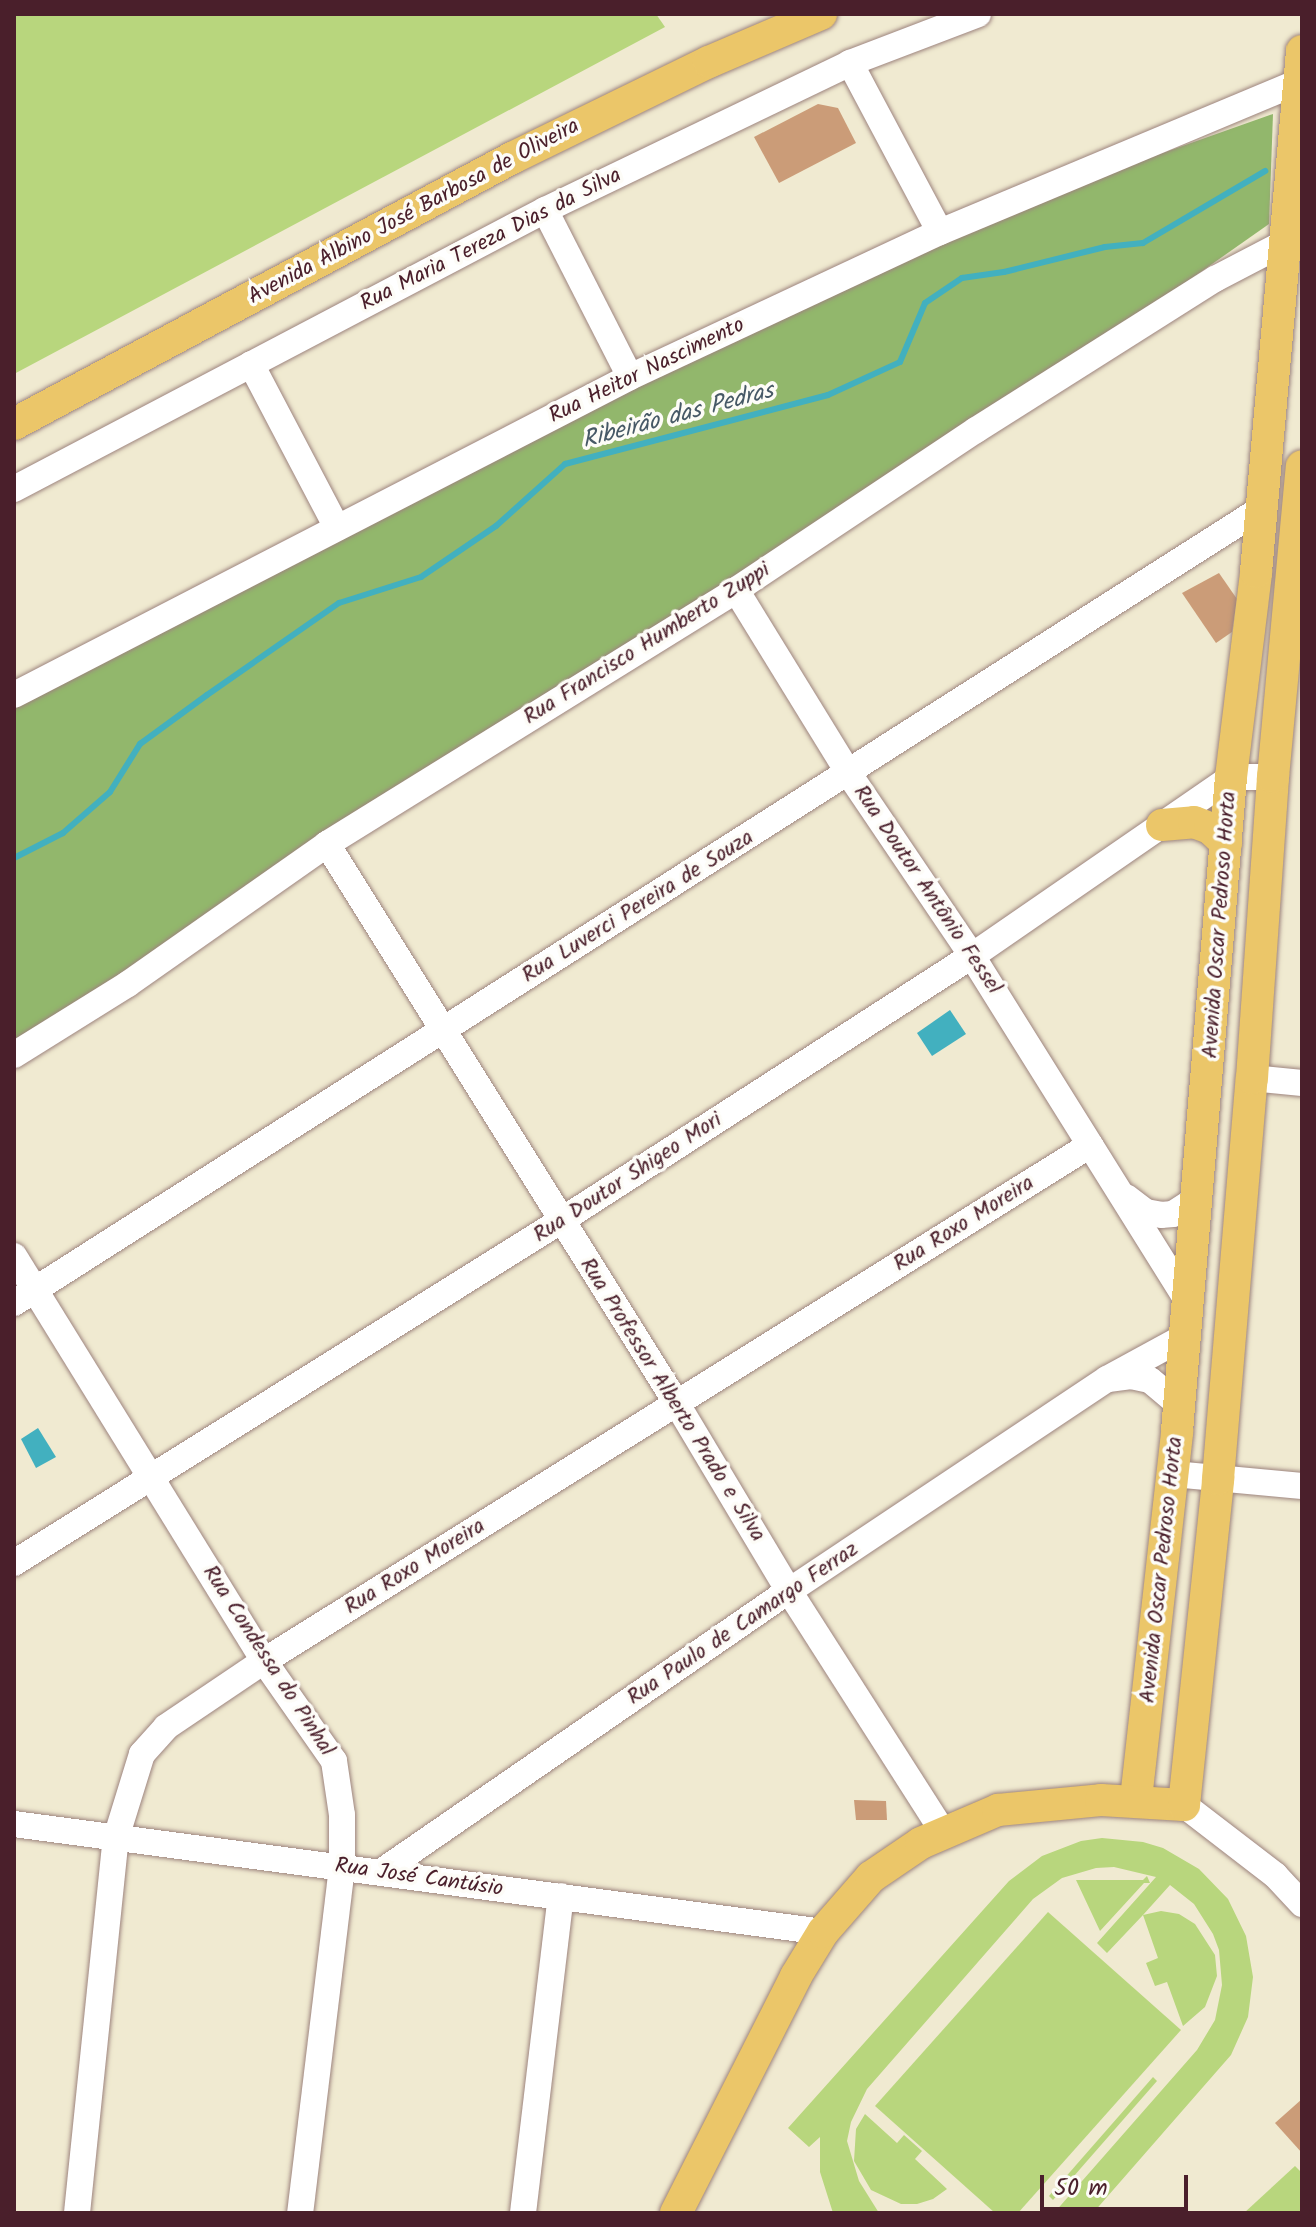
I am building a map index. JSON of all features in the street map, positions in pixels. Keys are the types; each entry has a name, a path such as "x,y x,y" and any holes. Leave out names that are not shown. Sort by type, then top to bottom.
{"main road":[{"name":"Avenida Albino José Barbosa de Oliveira","path":"14,424 512,158 709,62 821,14"},
{"name":"Avenida Oscar Pedroso Horta","path":"1136,1799 1186,1336 1231,777 1294,240 1300,66"},
{"name":"Avenida Oscar Pedroso Horta","path":"1184,1805 1218,1479 1252,1078 1273,777 1295,613 1302,466"},
{"path":"1254,586 1295,613"},
{"path":"1281,703 1291,686 1302,678"},
{"path":"1162,825 1194,822 1210,828 1226,843"},
{"path":"676,2213 796,1976 823,1932 871,1877 943,1832 998,1810 1071,1801 1136,1799 1184,1805"}],"street":[{"name":"Rua Maria Tereza Dias da Silva","path":"14,489 545,210 850,63 978,14"},
{"path":"850,63 940,232"},
{"name":"Rua Heitor Nascimento","path":"14,695 630,377 1300,66"},
{"path":"545,210 630,377"},
{"name":"Rua Francisco Humberto Zuppi","path":"14,1055 128,984 327,844 736,590 1109,346 1227,272 1294,240"},
{"path":"251,364 337,528"},
{"name":"Rua Luverci Pereira de Souza","path":"25,1296 1261,509"},
{"name":"Rua Doutor Antônio Fessel","path":"736,590 849,774 972,956 1189,1303"},
{"path":"1231,777 1273,777"},
{"name":"Rua Doutor Shigeo Mori","path":"14,1563 562,1220 972,956 1231,777"},
{"name":"Rua Professor Alberto Prado e Silva","path":"327,844 677,1404 789,1591 943,1832"},
{"path":"1252,1078 1302,1083"},
{"name":"Rua Roxo Moreira","path":"77,2213 116,1838 142,1754 166,1727 264,1661 1090,1145"},
{"name":"Rua Doutor Antônio Fessel","path":"1117,1190 1146,1212 1161,1215 1173,1214 1198,1198"},
{"name":"Rua Condessa do Pinhal","path":"14,1256 25,1296 150,1477 264,1661 334,1761 342,1815 342,1867 300,2213"},
{"name":"Rua Paulo de Camargo Ferraz","path":"381,1872 789,1591 1107,1379 1186,1336"},
{"path":"1107,1379 1131,1376 1150,1380 1179,1404"},
{"path":"1173,1474 1302,1486"},
{"path":"1184,1805 1275,1875 1302,1904"},
{"name":"Rua José Cantúsio","path":"14,1824 823,1932"},
{"path":"523,2213 561,1896"}],"green space":[{"path":"14,14 656,14 665,27 14,374"},
{"path":"1273,114 1269,224 976,430 14,1055 14,695 940,232"},
{"path":"1102,1838 1143,1842 1163,1848 1199,1869 1228,1899 1246,1936 1253,1977 1248,2017 1231,2055 1093,2213 1054,2213 1197,2050 1215,2020 1222,1985 1219,1950 1213,1934 1194,1904 1170,1885 1107,1953 1097,1943 1156,1877 1114,1867 1096,1868 1062,1878 1033,1899 867,2089 851,2122 847,2141 859,2181 879,2213 833,2213 820,2172 820,2137 809,2147 788,2128 1009,1881 1042,1856 1081,1841"},
{"path":"1147,1876 1150,1883 1144,1883 1100,1931 1076,1880 1143,1880"},
{"path":"1161,1911 1179,1914 1195,1924 1215,1955 1217,1976 1205,2007 1183,2026 1167,1982 1155,1986 1146,1963 1158,1958 1143,1915"},
{"path":"1048,1912 1181,2030 1018,2213 995,2213 875,2106"},
{"path":"1153,2077 1157,2081 1053,2200 1049,2196"},
{"path":"865,2114 897,2143 904,2135 922,2151 915,2159 947,2189 933,2199 917,2204 901,2204 871,2190 854,2161 856,2129"},
{"path":"1295,2166 1302,2173 1302,2213 1244,2213"}],"water":[{"path":"950,1010 966,1034 932,1056 917,1033"},
{"path":"38,1428 56,1457 36,1468 21,1439"}],"building":[{"path":"818,104 838,108 856,143 779,183 754,137"},
{"path":"1219,573 1237,599 1232,632 1216,643 1182,593"},
{"path":"854,1800 886,1801 887,1820 856,1820"},
{"path":"1302,2099 1302,2153 1275,2123"}],"waterway":[{"name":"Ribeirão das Pedras","path":"14,858 63,833 110,792 140,744 207,695 339,603 421,577 496,526 565,464 828,395 900,362 925,303 962,278 1004,272 1105,247 1143,243 1265,171"}]}
